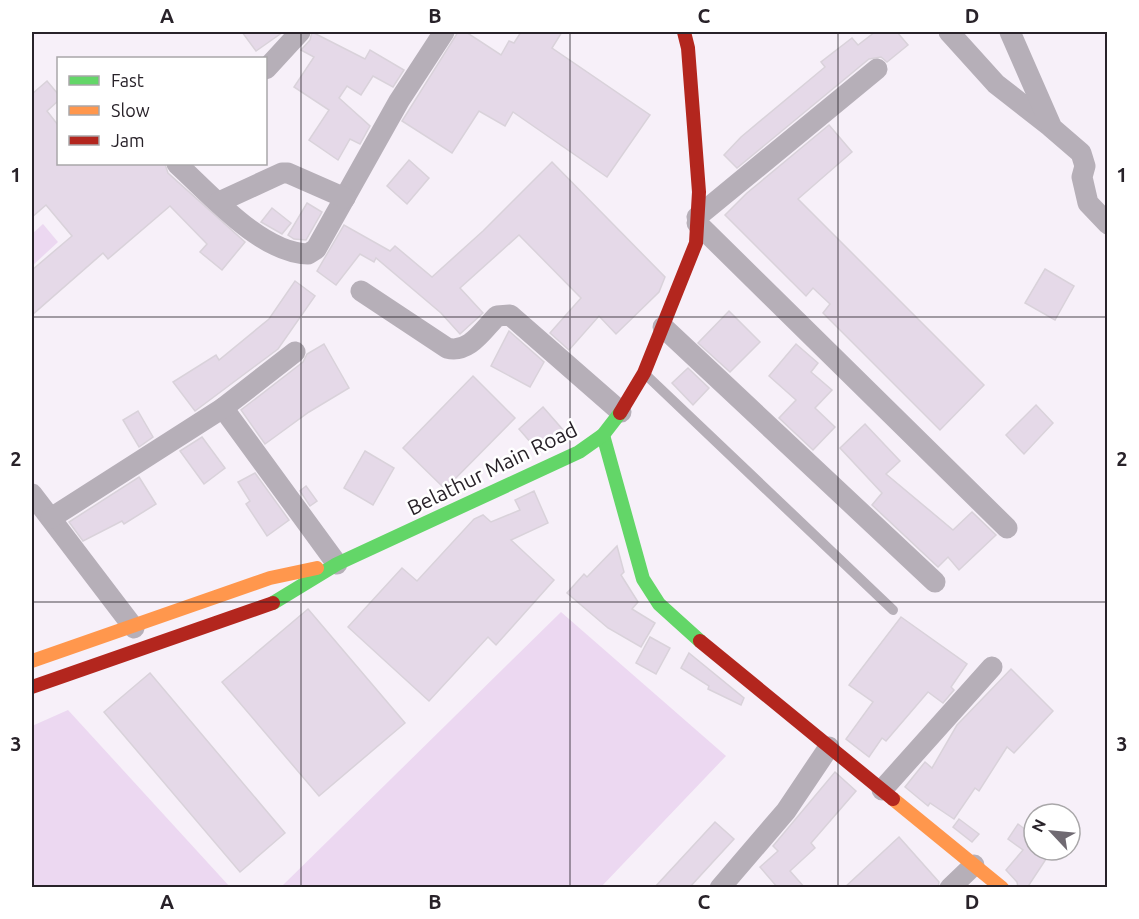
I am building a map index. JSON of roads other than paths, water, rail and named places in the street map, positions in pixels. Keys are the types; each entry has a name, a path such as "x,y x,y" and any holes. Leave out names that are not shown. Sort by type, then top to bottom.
{"street":[{"path":"267,68 300,32"},
{"path":"178,165 260,236 284,250 308,254 316,249 399,101 444,32"},
{"name":"Belathur Main Road","path":"32,687 281,600 336,564 579,453 603,435 621,412 644,373 696,243 699,192 695,126 684,32"},
{"path":"949,32 996,84 1081,153 1085,166 1082,177 1088,203 1107,224"},
{"path":"1010,32 1052,128"},
{"path":"878,69 697,220 1007,528"},
{"path":"219,202 282,173 288,173 345,198"},
{"path":"361,291 455,350 465,349 497,316 510,315 621,412"},
{"path":"663,327 935,582"},
{"path":"51,518 223,408 295,352"},
{"path":"223,408 336,564"},
{"path":"603,435 643,579 658,604 681,626 1002,888"},
{"path":"32,494 134,628"},
{"name":"Belathur Main Road","path":"32,661 134,628 270,578 336,564"},
{"path":"882,790 992,667"},
{"path":"720,888 786,811 829,747"},
{"path":"950,888 974,865"}],"lane":[{"path":"644,373 893,610"}]}
